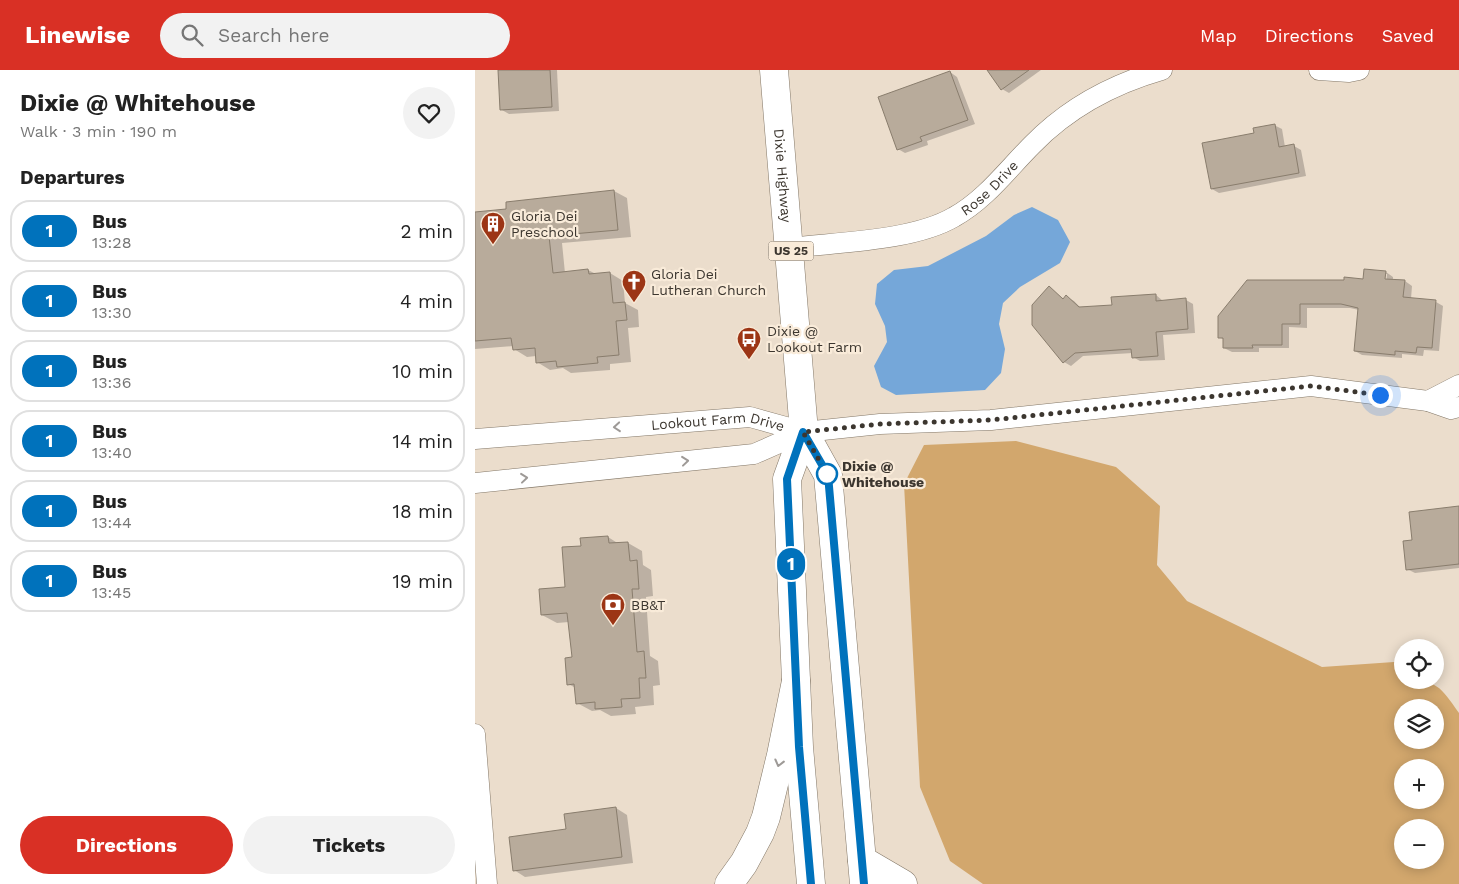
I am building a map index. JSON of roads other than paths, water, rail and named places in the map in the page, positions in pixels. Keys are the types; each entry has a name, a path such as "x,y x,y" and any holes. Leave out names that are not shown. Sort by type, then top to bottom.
{"main road":[{"name":"Dixie Highway","path":"774,70 790,248 803,432 787,479 799,747 811,884"},
{"name":"Dixie Highway","path":"803,432 828,475 863,872"},
{"path":"729,884 744,863 766,817 796,681"},
{"path":"863,872 903,884"}],"street":[{"name":"Rose Drive","path":"790,248 923,230 953,218 976,203 1059,120 1100,93 1138,77 1162,70"},
{"path":"1319,70 1349,72 1359,70"},
{"path":"1428,401 1459,385"},
{"path":"803,432 880,424 991,420 1311,386 1428,401 1451,409 1459,408"},
{"name":"Lookout Farm Drive","path":"475,439 750,417 803,432"},
{"name":"Lookout Farm Drive","path":"475,483 754,454 803,432"},
{"path":"475,734 487,884"}],"water":[{"path":"1032,207 1058,220 1070,242 1060,263 1020,287 1003,303 999,324 1005,349 1001,373 985,390 896,395 881,387 874,366 887,342 885,326 875,304 877,284 894,270 928,266 986,236 1014,215"}],"place":[{"name":"Gloria Dei Preschool","path":"493,245"},
{"name":"Gloria Dei Lutheran Church","path":"634,303"},
{"name":"Dixie @ Lookout Farm","path":"749,360"},
{"name":"Dixie @ Whitehouse","path":"827,474"},
{"name":"BB&T","path":"613,626"}]}
